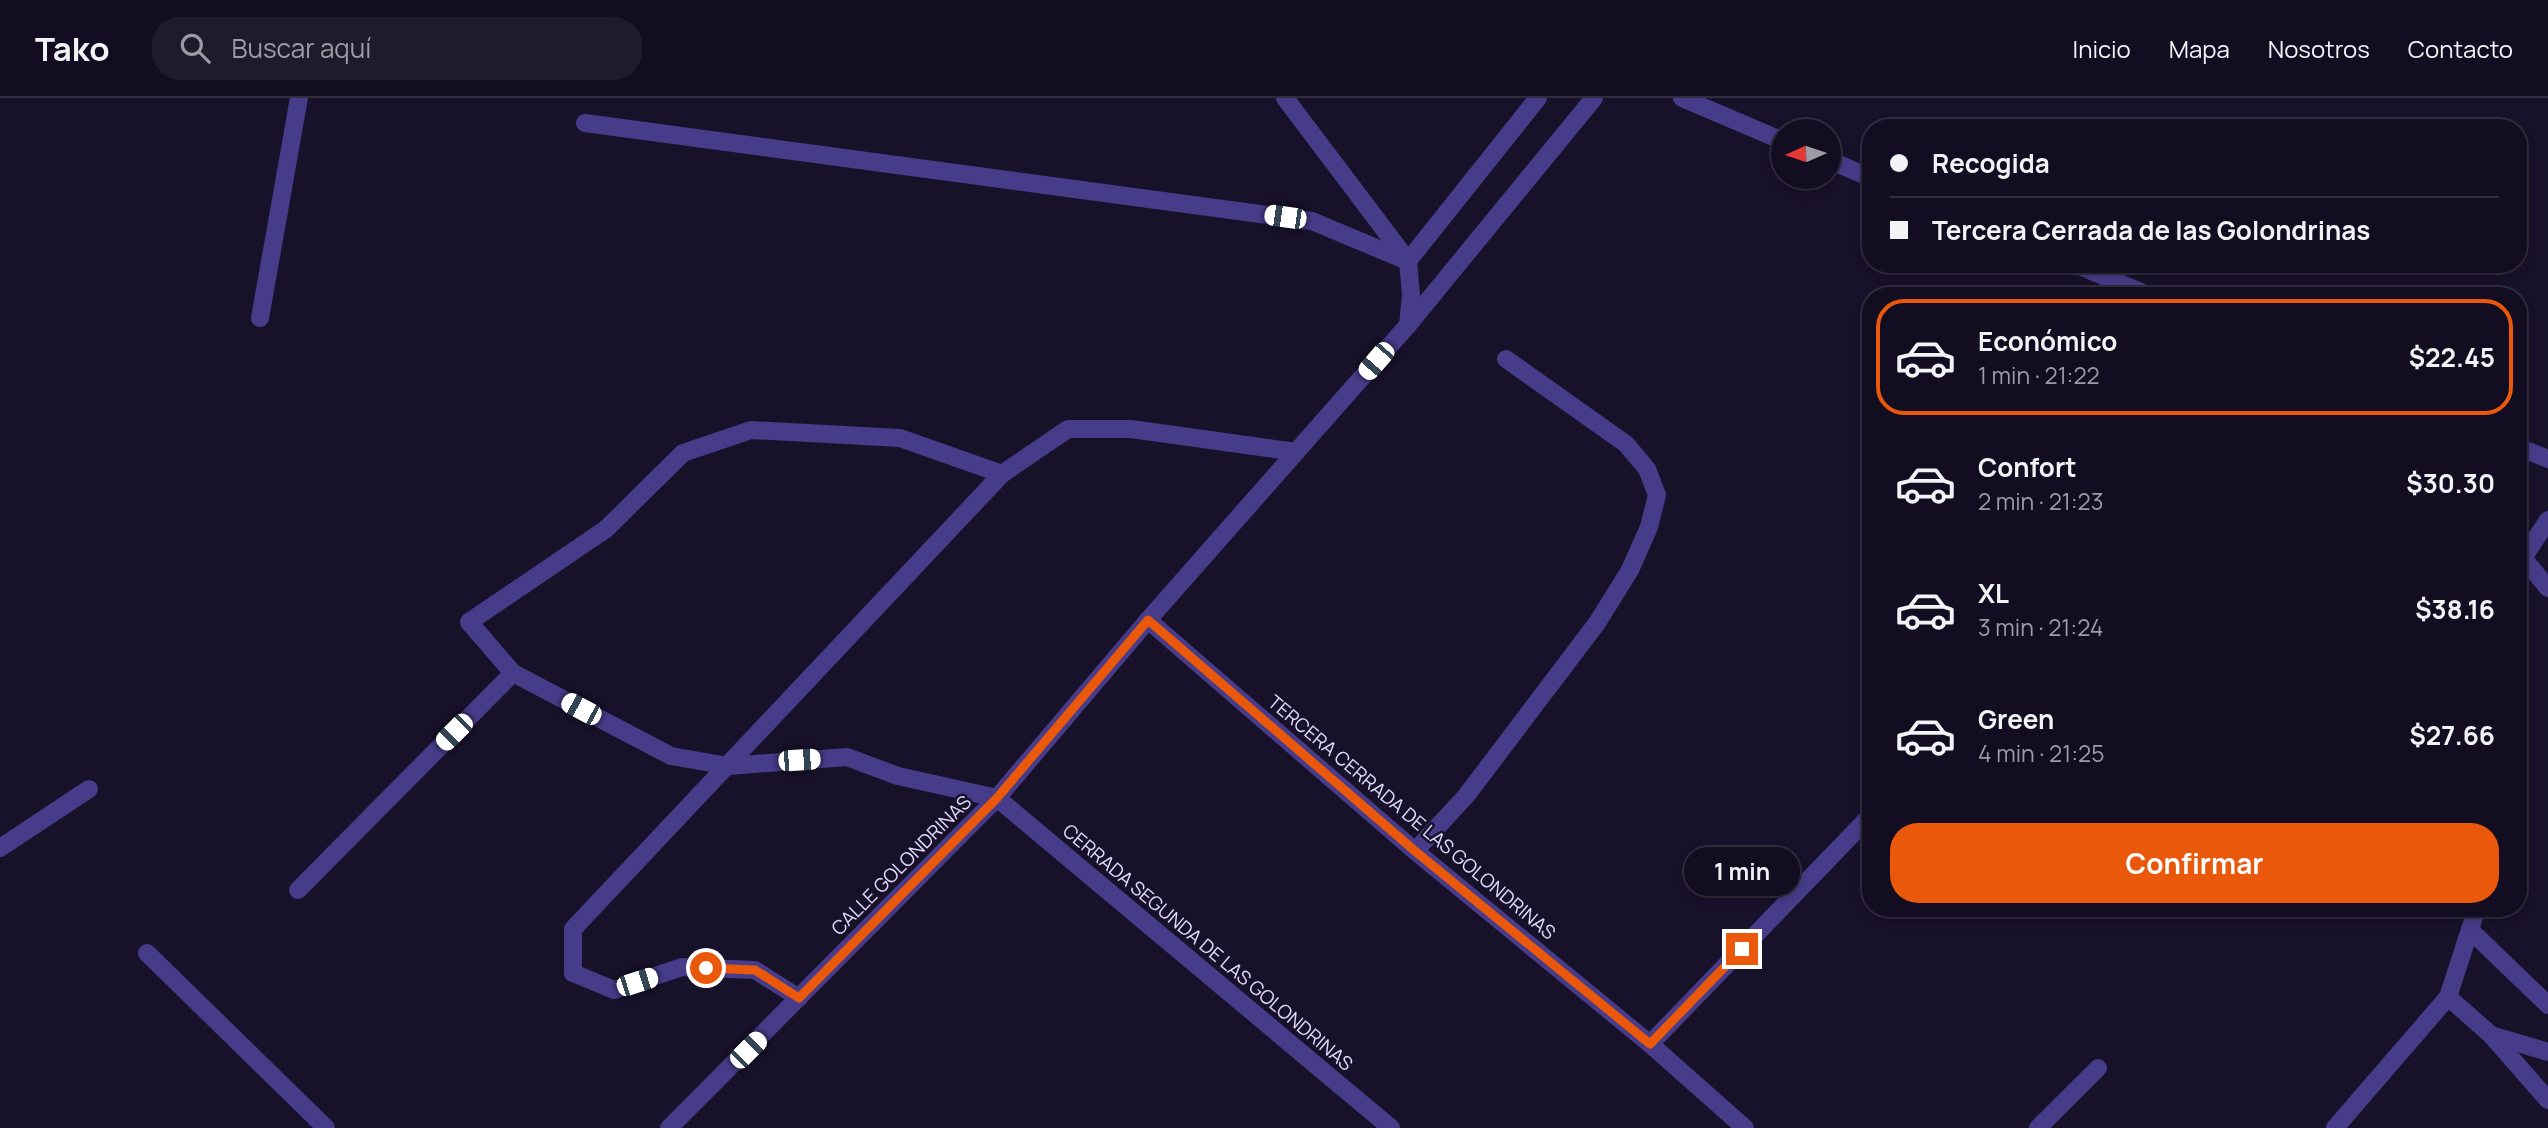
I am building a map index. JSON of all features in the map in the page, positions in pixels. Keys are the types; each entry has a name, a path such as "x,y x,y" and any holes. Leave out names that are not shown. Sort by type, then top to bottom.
{"street":[{"path":"260,318 299,98"},
{"path":"1285,98 1408,261 1411,295 1408,325"},
{"path":"1408,261 1538,98"},
{"name":"CALLE GOLONDRINAS","path":"679,1125 799,998 997,798 1148,620 1408,325 1594,98"},
{"path":"1682,98 1771,136"},
{"path":"585,123 1312,221 1408,261"},
{"path":"1841,165 1862,174"},
{"path":"2096,273 2129,287"},
{"path":"1415,851 1466,796 1597,623 1630,570 1649,527 1657,495 1647,469 1626,444 1506,359"},
{"path":"799,998 755,970 682,967 614,990 573,973 573,929 1002,474 1068,429 1131,429 1296,452"},
{"path":"997,798 898,776 847,757 728,766 671,756 513,673 469,622 606,529 683,453 751,430 900,438 1002,474"},
{"path":"2527,451 2548,460"},
{"path":"2527,552 2548,520"},
{"path":"2527,563 2548,588"},
{"name":"TERCERA CERRADA DE LAS GOLONDRINAS","path":"1148,620 1415,851 1650,1044 1745,1128"},
{"path":"298,890 513,673"},
{"path":"0,848 89,789"},
{"name":"CERRADA SEGUNDA DE LAS GOLONDRINAS","path":"997,798 1391,1128"},
{"path":"1650,1044 1862,824"},
{"path":"2335,1128 2448,997 2474,917"},
{"path":"2470,930 2548,1005"},
{"path":"148,953 326,1128"},
{"path":"2448,997 2491,1035 2548,1100"},
{"path":"2491,1035 2548,1052"},
{"path":"2038,1128 2098,1068"}],"route":[{"path":"706,968 755,970 799,998 997,798 1148,620 1415,851 1650,1044 1742,949"}]}
